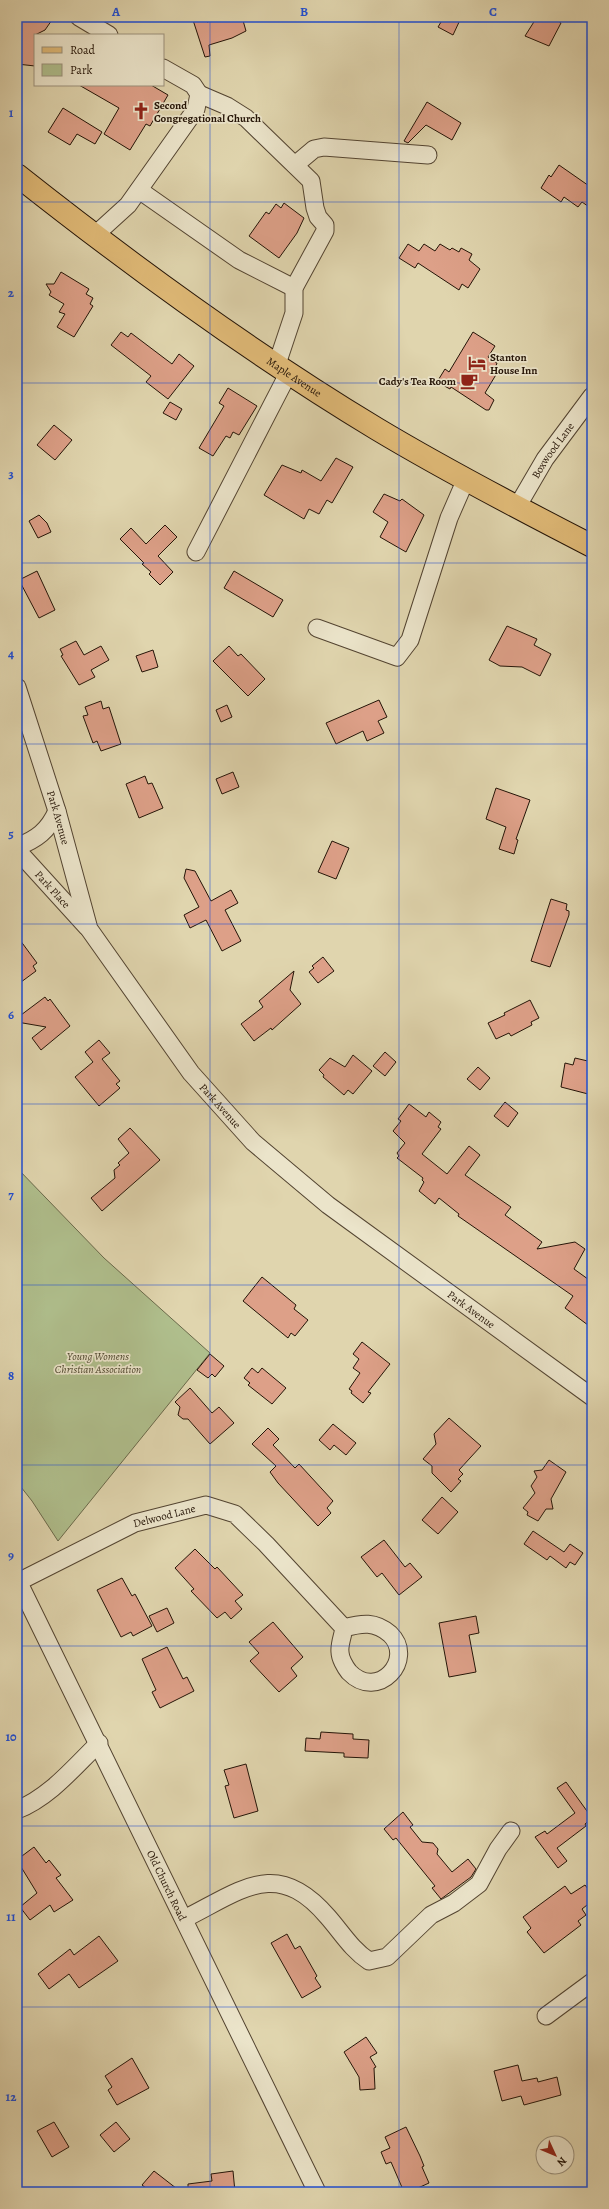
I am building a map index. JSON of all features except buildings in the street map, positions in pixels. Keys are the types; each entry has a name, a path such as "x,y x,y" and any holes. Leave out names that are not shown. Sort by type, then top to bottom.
{"main road":[{"name":"Maple Avenue","path":"17,175 95,235 215,323 283,368 376,428 517,507 592,546"}],"street":[{"path":"79,17 107,34"},
{"path":"164,69 193,85 199,94 227,106 246,118 295,165 311,181 315,208 318,217 325,225 325,231 294,288 294,313 283,368 196,552"},
{"path":"95,235 128,205 196,109 199,94"},
{"path":"295,165 314,149 324,147 428,155"},
{"path":"139,190 239,260 294,288"},
{"name":"Boxwood Lane","path":"517,507 545,459 592,396"},
{"path":"317,628 397,657 410,640 449,518 466,479"},
{"name":"Park Avenue","path":"17,687 57,811 89,929 191,1073 253,1142 356,1227 592,1397"},
{"path":"17,847 28,843 49,827 57,811"},
{"name":"Park Place","path":"17,850 89,929"},
{"name":"Delwood Lane","path":"18,1580 135,1523 206,1505 235,1514 266,1544 344,1628"},
{"name":"Old Church Road","path":"18,1580 318,2192"},
{"path":"17,1810 31,1805 58,1784 99,1743"},
{"path":"184,1919 251,1885 277,1883 296,1888 313,1900 357,1954 369,1961 387,1957 431,1915 454,1903 479,1884 498,1849 511,1832"},
{"path":"546,2016 592,1982"}],"green space":[{"name":"Young Womens Christian Association","path":"17,1168 104,1258 210,1353 58,1541 32,1501 17,1482"}],"place":[{"name":"Second Congregational Church","path":"141,111"},
{"name":"Stanton House Inn","path":"477,363"},
{"name":"Cady's Tea Room","path":"469,381"}]}
